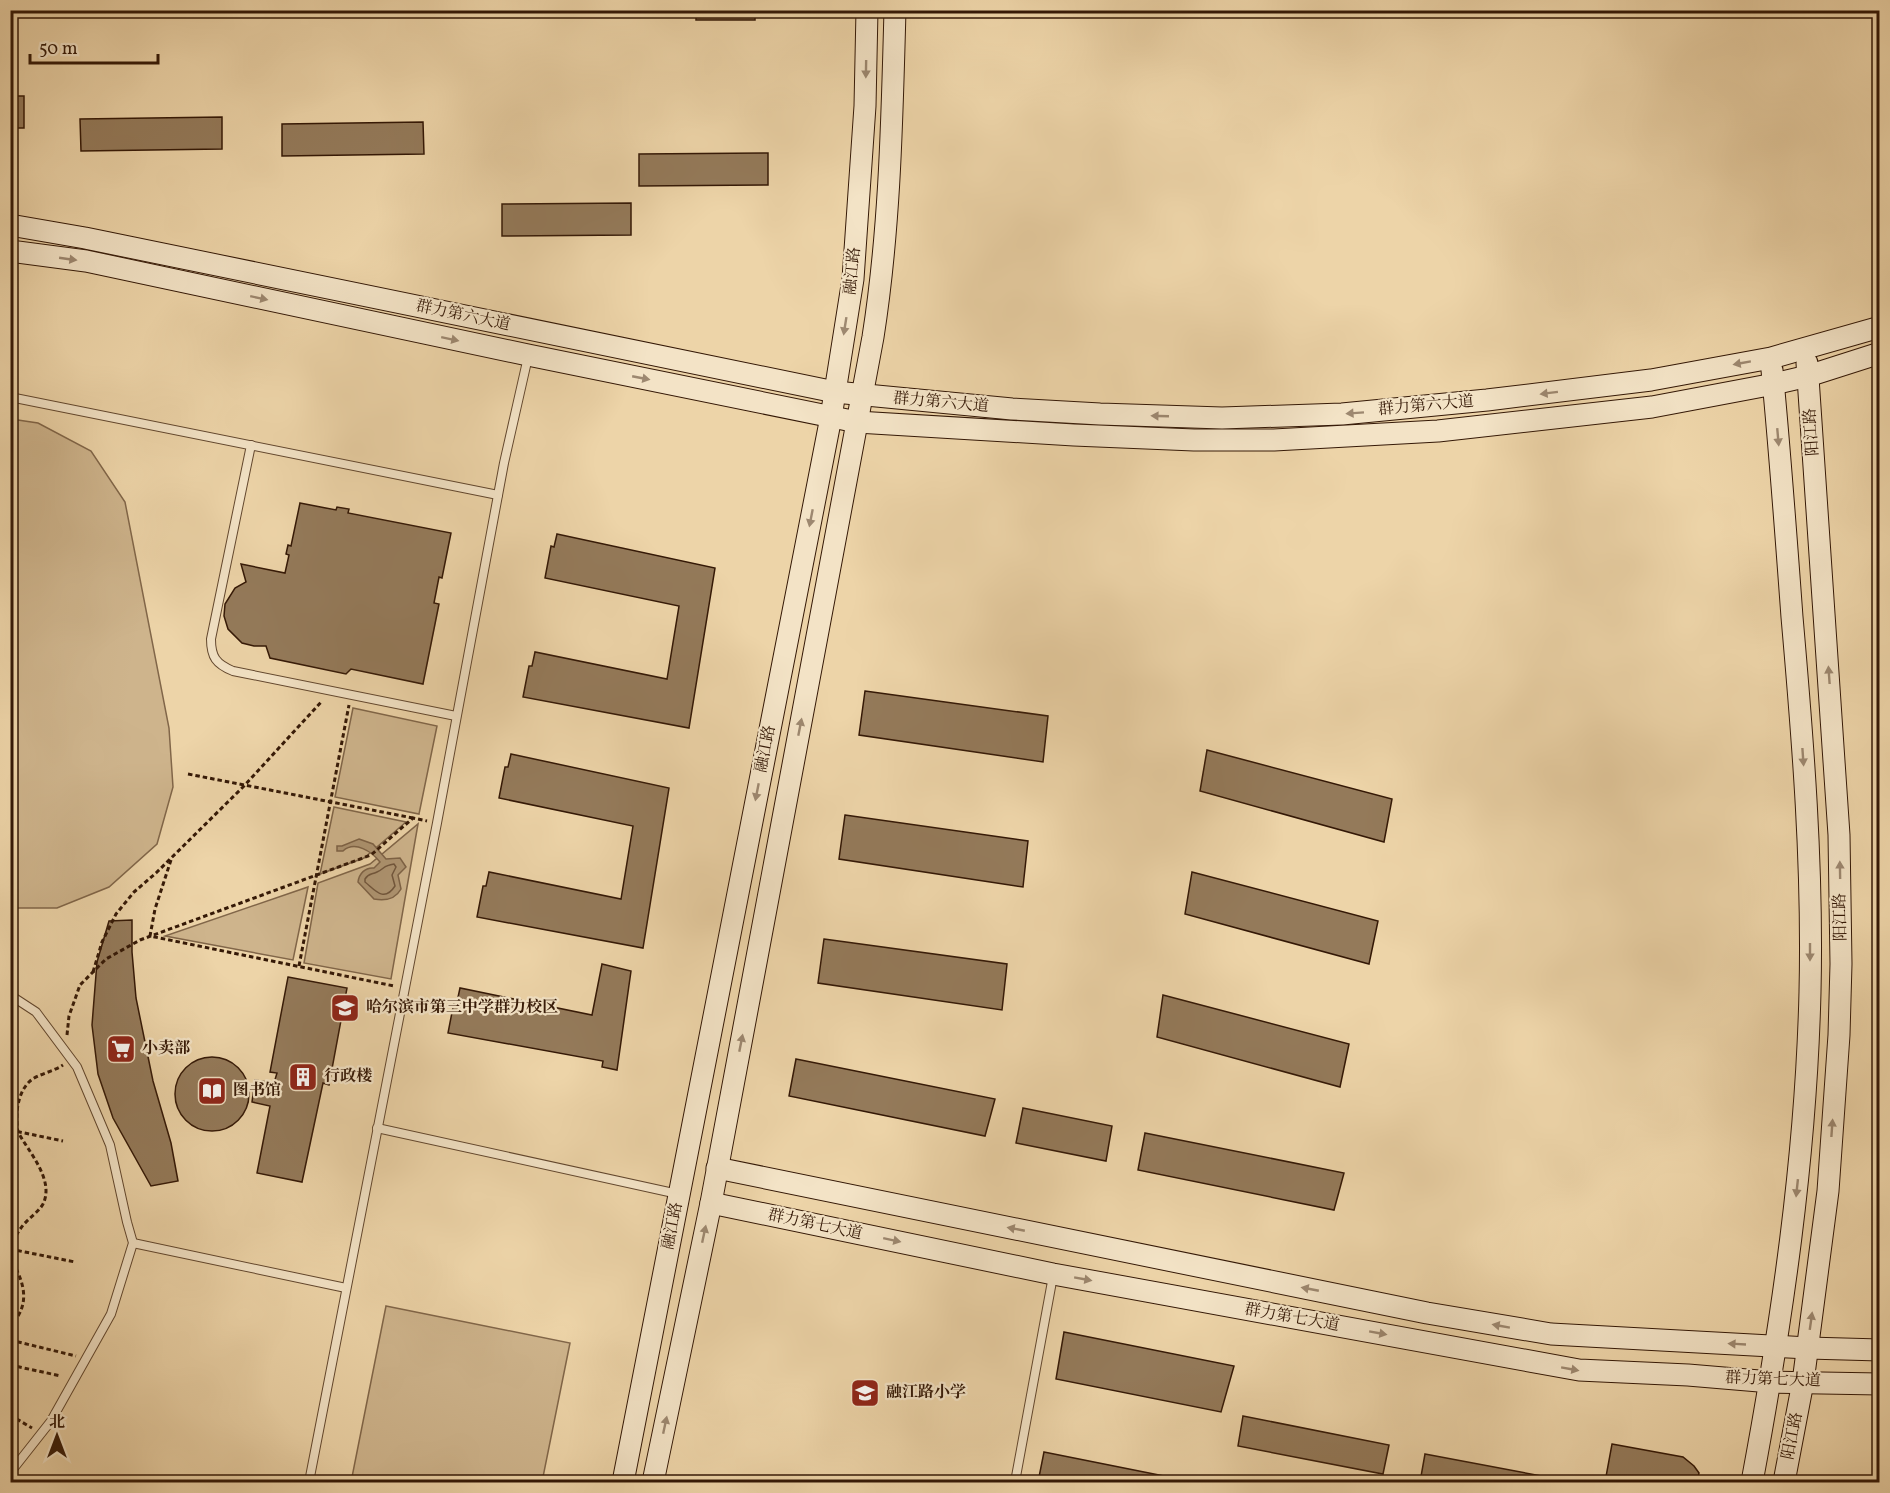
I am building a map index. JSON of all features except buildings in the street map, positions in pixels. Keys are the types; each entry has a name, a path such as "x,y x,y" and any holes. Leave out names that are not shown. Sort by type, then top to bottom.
{"main road":[{"name":"融江路","path":"623,1482 831,417 853,279 865,106 867,10"},
{"name":"融江路","path":"653,1482 711,1203 879,295 893,100 895,10"},
{"name":"群力第六大道","path":"10,225 85,238 835,392 1012,409 1100,414 1222,418 1342,414 1405,409 1651,380 1771,358 1880,327"},
{"name":"群力第六大道","path":"10,251 86,261 857,422 1074,435 1194,440 1274,440 1438,432 1642,408 1774,384 1808,376 1880,353"},
{"name":"阳江路","path":"1784,1482 1803,1382 1828,1191 1839,1035 1841,964 1839,835 1805,348"},
{"name":"阳江路","path":"1752,1482 1771,1382 1798,1177 1810,993 1810,899 1806,796 1771,358"},
{"name":"群力第七大道","path":"717,1168 1415,1310 1551,1334 1775,1347 1880,1350"},
{"name":"群力第七大道","path":"711,1203 1053,1274 1579,1370 1688,1375 1771,1382 1880,1384"}],"lane":[{"path":"309,1482 498,495 528,355"},
{"path":"10,397 498,495"},
{"path":"250,445 211,639 211,650 216,660 223,667 233,671 456,716"},
{"path":"10,995 36,1012 77,1067 110,1145 133,1243 111,1314 51,1421 10,1473"},
{"path":"377,1128 680,1194"},
{"path":"133,1243 346,1288"},
{"path":"1015,1482 1053,1274"}],"path":[{"path":"92,974 102,942 116,914 134,892 244,786 331,691"},
{"path":"299,966 351,695"},
{"path":"188,774 437,823"},
{"path":"75,1262 10,1249 19,1229 43,1204 45,1192 45,1181 40,1169 18,1132 16,1114 18,1103 29,1082 63,1065 69,1016 80,985 106,959 140,940 371,855 413,818"},
{"path":"150,936 155,909 172,857"},
{"path":"150,936 405,988"},
{"path":"10,1130 63,1142"},
{"path":"10,1256 22,1282 25,1296 24,1307 10,1326"},
{"path":"10,1340 86,1358"},
{"path":"10,1365 74,1379"},
{"path":"10,1415 41,1434"}],"shaded area":[{"path":"11,419 38,423 91,451 125,502 169,728 173,787 157,844 109,887 57,908 11,908"},
{"path":"353,708 437,726 419,814 335,797"},
{"path":"334,807 406,822 364,858 320,874"},
{"path":"418,824 391,979 304,963 318,883 370,864"},
{"path":"308,887 293,960 165,936"},
{"path":"386,1306 570,1343 542,1482 351,1482"}],"water":[{"path":"359,839 373,844 386,859 400,858 406,867 398,875 401,889 393,898 374,899 358,882 363,872 374,868 380,862 373,855 358,847 337,851 337,846"}],"place":[{"name":"哈尔滨市第三中学群力校区","path":"345,1008"},
{"name":"小卖部","path":"121,1049"},
{"name":"行政楼","path":"303,1077"},
{"name":"图书馆","path":"212,1091"},
{"name":"融江路小学","path":"865,1393"}]}
